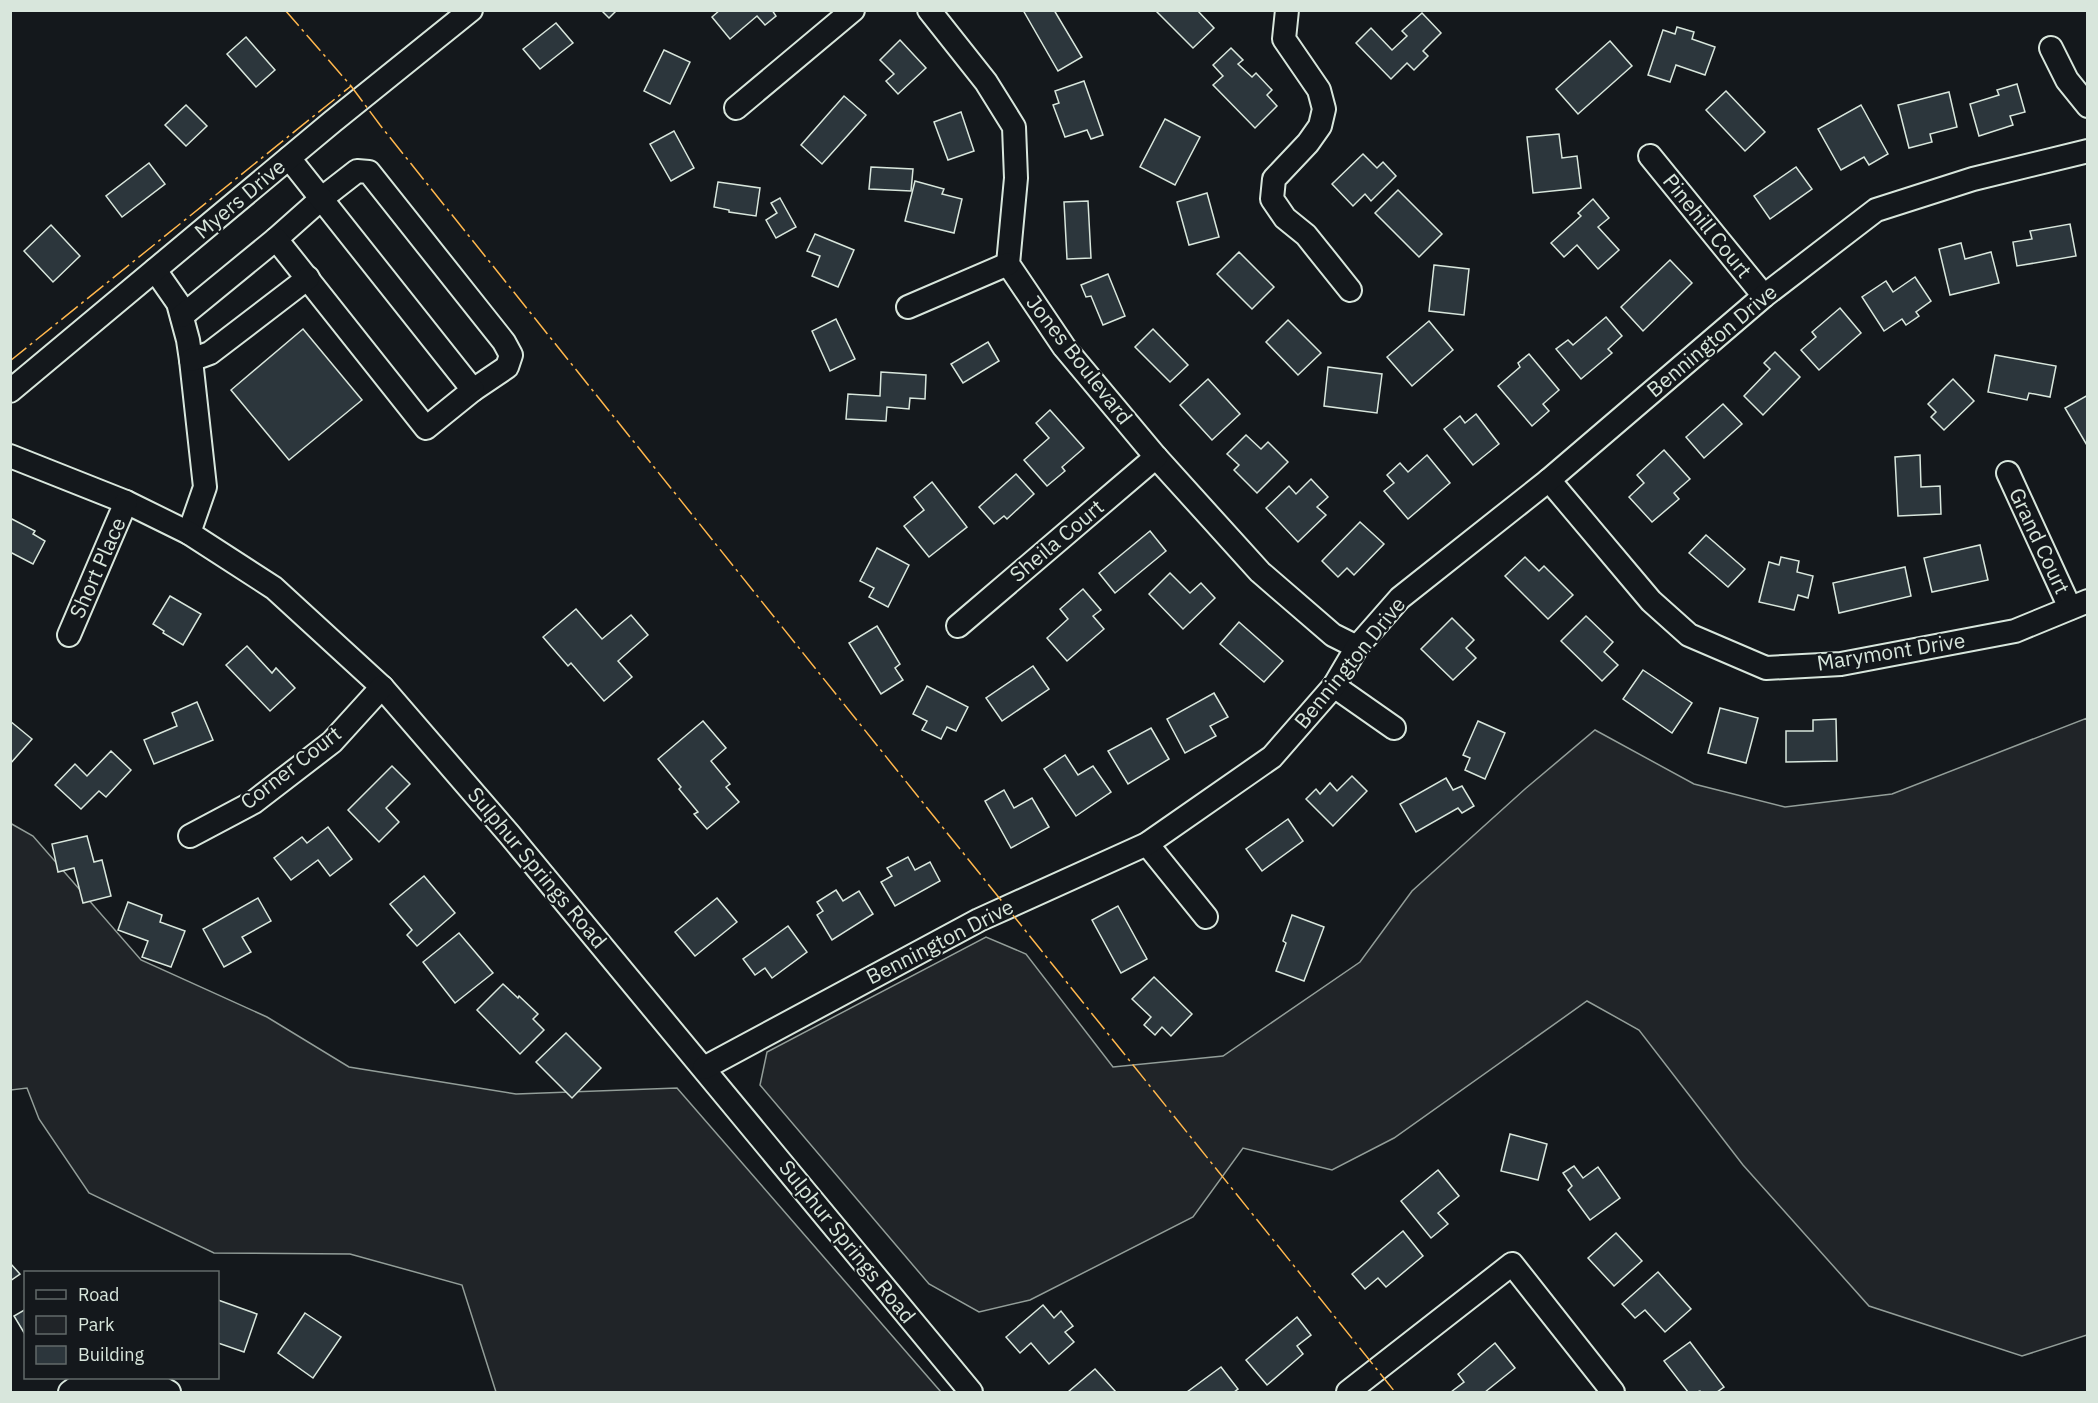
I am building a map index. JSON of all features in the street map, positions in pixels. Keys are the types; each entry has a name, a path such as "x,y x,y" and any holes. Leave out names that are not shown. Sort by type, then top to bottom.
{"street":[{"name":"Myers Drive","path":"10,391 289,158 471,10"},
{"path":"736,108 853,10"},
{"path":"908,307 1008,264 1016,178 1014,127 986,82 929,10"},
{"path":"1287,10 1284,39 1318,90 1324,110 1320,126 1308,143 1274,179 1272,199 1285,218 1306,235 1350,290"},
{"path":"2051,48 2067,80 2088,106"},
{"name":"Bennington Drive","path":"704,1068 979,920 1147,844 1272,757 1334,686 1357,647 1400,598 1549,480 1764,296 1875,210 1973,179 2088,151"},
{"name":"Pinehill Court","path":"1650,156 1764,296"},
{"path":"289,158 473,390"},
{"path":"182,316 276,239 321,198 357,171 369,172 504,342 511,355 507,367 473,390 426,428 276,239"},
{"name":"Jones Boulevard","path":"1008,264 1064,347 1156,457 1260,572 1334,635 1357,647"},
{"path":"155,270 178,303 191,360 205,486 189,532"},
{"path":"191,360 210,354 308,278"},
{"name":"Sulphur Springs Road","path":"10,456 126,502 189,532 274,588 382,687 487,808 971,1392"},
{"name":"Sheila Court","path":"958,626 1156,457"},
{"name":"Grand Court","path":"2008,473 2079,605"},
{"name":"Marymont Drive","path":"1549,480 1651,601 1689,635 1766,668 1841,664 2015,631 2079,605"},
{"name":"Short Place","path":"69,635 126,502"},
{"path":"1334,686 1394,728"},
{"name":"Corner Court","path":"190,836 254,802 332,742 382,687"},
{"path":"1147,844 1206,917"},
{"path":"1348,1392 1512,1264 1613,1392"},
{"path":"70,1392 77,1387 114,1381 155,1384 169,1392"}],"green space":[{"path":"2087,718 2087,1335 2022,1356 1869,1306 1743,1165 1639,1030 1587,1001 1394,1138 1332,1170 1243,1148 1193,1217 1030,1300 979,1312 929,1284 760,1085 767,1052 986,937 1026,954 1113,1067 1223,1056 1360,962 1412,891 1525,789 1595,730 1694,784 1785,807 1892,794"},
{"path":"10,823 33,836 141,960 267,1017 349,1067 516,1094 677,1088 941,1392 496,1392 462,1285 350,1254 214,1253 89,1193 39,1119 27,1088 11,1090"}],"building":[{"path":"601,10 617,10 609,18"},
{"path":"720,10 772,10 776,16 765,25 757,16 730,39 712,17"},
{"path":"1023,10 1054,10 1082,57 1058,71"},
{"path":"1155,10 1197,10 1214,28 1193,48"},
{"path":"1422,13 1441,33 1423,51 1428,56 1414,70 1407,63 1391,79 1356,43 1371,28 1392,50 1407,36 1402,31"},
{"path":"556,23 573,43 540,69 523,49"},
{"path":"1677,27 1694,32 1692,39 1715,47 1705,75 1676,65 1670,82 1648,75 1663,30 1675,34"},
{"path":"246,37 275,70 256,87 227,54"},
{"path":"900,40 926,68 898,94 886,81 894,74 880,60"},
{"path":"1610,41 1632,66 1578,114 1556,89"},
{"path":"1231,48 1243,60 1238,64 1252,77 1256,73 1272,90 1267,95 1277,106 1255,128 1213,85 1223,76 1213,65"},
{"path":"664,50 690,62 670,104 644,91"},
{"path":"1084,81 1103,135 1091,139 1087,130 1065,137 1053,105 1059,103 1055,91"},
{"path":"2017,84 2025,112 2010,116 2013,125 1979,136 1970,104 1999,95 1997,90"},
{"path":"1726,91 1765,132 1745,151 1706,110"},
{"path":"1949,92 1957,127 1930,134 1932,142 1909,148 1898,105"},
{"path":"844,96 866,115 822,164 801,145"},
{"path":"186,105 207,126 186,146 165,125"},
{"path":"1861,105 1888,154 1869,165 1864,157 1841,170 1818,129"},
{"path":"961,112 974,151 948,160 934,122"},
{"path":"1165,119 1200,137 1175,185 1140,167"},
{"path":"674,131 694,168 671,181 650,144"},
{"path":"1559,134 1562,158 1577,156 1581,188 1533,193 1527,137"},
{"path":"1363,154 1377,168 1383,162 1396,176 1371,201 1365,194 1353,206 1332,184"},
{"path":"149,163 165,184 122,217 106,196"},
{"path":"871,167 913,169 911,191 869,189"},
{"path":"1796,167 1812,189 1770,219 1754,196"},
{"path":"915,181 944,189 942,194 962,199 954,233 905,221"},
{"path":"718,182 760,188 756,216 714,207"},
{"path":"1398,190 1442,234 1419,257 1375,213"},
{"path":"1207,193 1219,237 1189,245 1177,202"},
{"path":"780,198 796,227 776,238 766,220 777,213 771,203"},
{"path":"1593,199 1609,218 1598,227 1619,250 1598,269 1577,245 1564,257 1551,243 1581,216 1578,213"},
{"path":"1088,201 1091,258 1067,259 1064,202"},
{"path":"2070,224 2076,256 2017,266 2013,242 2032,239 2030,231"},
{"path":"51,225 80,256 53,282 24,251"},
{"path":"815,234 854,250 838,287 812,276 820,256 807,251"},
{"path":"1961,243 1965,259 1991,252 1999,283 1950,295 1939,249"},
{"path":"1239,252 1274,287 1252,309 1217,274"},
{"path":"1670,260 1692,283 1643,331 1621,307"},
{"path":"1434,265 1469,269 1464,315 1429,311"},
{"path":"1108,274 1125,316 1103,325 1091,296 1086,297 1081,285"},
{"path":"1915,277 1931,301 1916,312 1919,316 1906,325 1902,319 1884,331 1862,297 1886,281 1893,292"},
{"path":"1840,308 1861,333 1819,370 1801,350 1816,337 1812,332"},
{"path":"1606,317 1622,336 1608,349 1612,353 1581,379 1556,349 1568,340 1573,345"},
{"path":"836,319 855,359 830,371 812,331"},
{"path":"1288,320 1321,353 1298,375 1266,342"},
{"path":"1429,321 1453,350 1412,386 1387,357"},
{"path":"303,329 362,400 289,460 231,390"},
{"path":"1153,329 1188,365 1170,382 1135,347"},
{"path":"988,342 999,361 963,383 951,364"},
{"path":"1775,352 1800,377 1763,415 1744,396 1770,369 1764,363"},
{"path":"1529,354 1559,390 1543,404 1549,411 1532,426 1498,386 1520,367 1518,363"},
{"path":"1995,355 2056,366 2050,397 2029,393 2027,400 1988,392"},
{"path":"1328,367 1382,374 1377,413 1324,406"},
{"path":"881,372 926,375 925,399 910,398 909,409 887,407 886,421 846,419 848,394 880,396"},
{"path":"1208,379 1240,414 1212,440 1180,405"},
{"path":"1953,379 1974,401 1944,430 1931,417 1936,412 1928,404"},
{"path":"2088,395 2088,447 2065,408"},
{"path":"1723,404 1742,424 1704,458 1686,437"},
{"path":"1050,410 1084,448 1062,467 1065,471 1047,486 1024,460 1049,438 1036,423"},
{"path":"1476,414 1499,444 1473,465 1444,429 1460,416 1465,423"},
{"path":"1246,435 1261,449 1268,442 1288,462 1257,493 1234,470 1239,465 1227,454"},
{"path":"1664,450 1690,479 1674,493 1679,499 1652,522 1629,497 1644,483 1637,475"},
{"path":"1427,455 1450,483 1408,519 1384,491 1394,483 1387,475 1400,463 1408,472"},
{"path":"1920,455 1921,487 1940,486 1941,514 1898,516 1895,457"},
{"path":"1016,474 1034,494 1007,519 1004,516 994,524 979,507"},
{"path":"1311,479 1328,497 1317,507 1326,515 1298,542 1266,508 1289,486 1296,494"},
{"path":"932,482 967,527 929,557 904,526 924,510 914,497"},
{"path":"10,518 35,531 33,534 45,541 33,564 10,552"},
{"path":"1360,522 1384,544 1354,575 1347,568 1338,577 1322,561"},
{"path":"1150,531 1166,551 1115,593 1099,573"},
{"path":"1706,535 1745,569 1728,587 1689,553"},
{"path":"1980,545 1988,580 1932,592 1924,558"},
{"path":"877,548 909,565 888,607 869,597 874,588 860,581"},
{"path":"1525,557 1539,571 1544,566 1573,595 1548,619 1505,576"},
{"path":"1781,557 1799,561 1797,572 1813,576 1808,598 1798,595 1794,610 1759,602 1769,562 1779,565"},
{"path":"1905,567 1911,596 1839,613 1833,583"},
{"path":"1170,573 1190,593 1201,583 1215,598 1183,629 1149,594"},
{"path":"1083,589 1101,610 1093,616 1104,629 1067,661 1047,638 1068,619 1060,609"},
{"path":"170,596 201,614 183,645 153,624"},
{"path":"576,609 602,639 631,615 648,635 618,661 632,677 604,701 571,663 568,666 543,637"},
{"path":"1586,616 1613,642 1604,652 1618,665 1602,681 1561,641"},
{"path":"1452,618 1474,640 1466,648 1476,658 1453,680 1421,649"},
{"path":"1239,622 1283,661 1264,682 1220,644"},
{"path":"877,626 900,664 895,668 903,680 881,694 849,643"},
{"path":"247,646 272,673 276,668 295,688 270,711 226,665"},
{"path":"1033,666 1049,689 1002,721 986,698"},
{"path":"1643,670 1692,703 1672,733 1623,699"},
{"path":"927,686 968,707 956,731 947,727 941,739 922,730 927,721 913,714"},
{"path":"1214,693 1228,717 1210,726 1216,736 1185,753 1167,719"},
{"path":"197,702 213,740 154,764 144,740 177,726 172,713"},
{"path":"1720,708 1758,718 1746,763 1708,753"},
{"path":"1836,719 1837,761 1786,762 1786,731 1813,731 1813,720"},
{"path":"10,721 32,739 10,764"},
{"path":"703,721 726,748 711,761 730,784 726,787 739,802 707,829 694,814 698,812 679,789 681,787 658,759"},
{"path":"1478,721 1505,733 1485,779 1465,770 1470,758 1463,755"},
{"path":"1151,728 1169,759 1128,784 1108,751"},
{"path":"111,751 131,770 106,797 99,791 81,809 55,785 75,764 87,776"},
{"path":"1065,755 1078,775 1093,766 1111,792 1076,816 1044,769"},
{"path":"392,766 410,784 386,808 399,822 379,842 348,810"},
{"path":"1352,776 1367,791 1333,826 1306,799 1316,789 1320,794 1330,783 1337,791"},
{"path":"1446,778 1453,790 1462,786 1474,806 1462,813 1458,808 1416,832 1400,804"},
{"path":"1004,790 1014,808 1032,798 1049,827 1011,848 985,801"},
{"path":"1288,819 1303,841 1262,871 1246,849"},
{"path":"328,827 352,859 330,876 318,860 291,880 274,858 302,837 307,843"},
{"path":"87,836 94,862 102,860 111,896 83,903 74,868 58,872 52,844"},
{"path":"908,857 915,870 930,862 940,881 895,906 881,882 892,876 887,868"},
{"path":"424,876 455,913 417,946 407,935 412,930 390,904"},
{"path":"836,890 843,901 859,891 873,914 832,940 817,915 823,911 817,902"},
{"path":"258,898 271,921 242,937 251,952 224,967 203,929"},
{"path":"717,898 737,922 695,956 675,932"},
{"path":"128,902 162,915 160,922 185,931 171,967 142,957 148,941 118,930"},
{"path":"1118,906 1147,959 1121,973 1092,920"},
{"path":"1292,915 1324,927 1304,981 1276,971 1286,943 1283,941"},
{"path":"788,926 807,952 772,978 765,968 755,975 743,959"},
{"path":"459,933 493,973 455,1003 423,962"},
{"path":"1154,977 1192,1014 1171,1036 1162,1027 1155,1035 1144,1025 1151,1017 1132,999"},
{"path":"503,984 538,1014 533,1019 544,1030 520,1054 477,1010"},
{"path":"566,1033 601,1068 572,1098 536,1062"},
{"path":"1510,1134 1547,1144 1538,1180 1501,1171"},
{"path":"1574,1166 1583,1178 1598,1167 1620,1198 1590,1220 1568,1190 1572,1186 1563,1173"},
{"path":"1438,1170 1459,1196 1438,1213 1448,1224 1431,1238 1401,1201"},
{"path":"1403,1231 1423,1256 1386,1287 1378,1278 1365,1289 1352,1274"},
{"path":"1616,1233 1642,1261 1614,1286 1588,1258"},
{"path":"10,1263 20,1274 10,1281"},
{"path":"1658,1272 1691,1309 1665,1332 1645,1310 1635,1318 1622,1304"},
{"path":"219,1300 257,1314 244,1352 219,1343"},
{"path":"1043,1305 1054,1318 1061,1311 1073,1326 1065,1332 1074,1342 1049,1364 1031,1343 1020,1353 1006,1337"},
{"path":"24,1310 24,1333 14,1316"},
{"path":"305,1313 341,1337 313,1378 278,1353"},
{"path":"1297,1317 1311,1335 1297,1346 1303,1354 1267,1385 1246,1360"},
{"path":"1690,1342 1724,1387 1717,1392 1688,1392 1664,1361"},
{"path":"1495,1343 1515,1368 1485,1392 1451,1392 1464,1382 1458,1374"},
{"path":"1221,1367 1238,1389 1234,1392 1187,1392"},
{"path":"1095,1369 1116,1392 1068,1392"}],"power":[{"path":"285,10 351,86 1395,1392"},
{"path":"10,361 351,86"}]}
